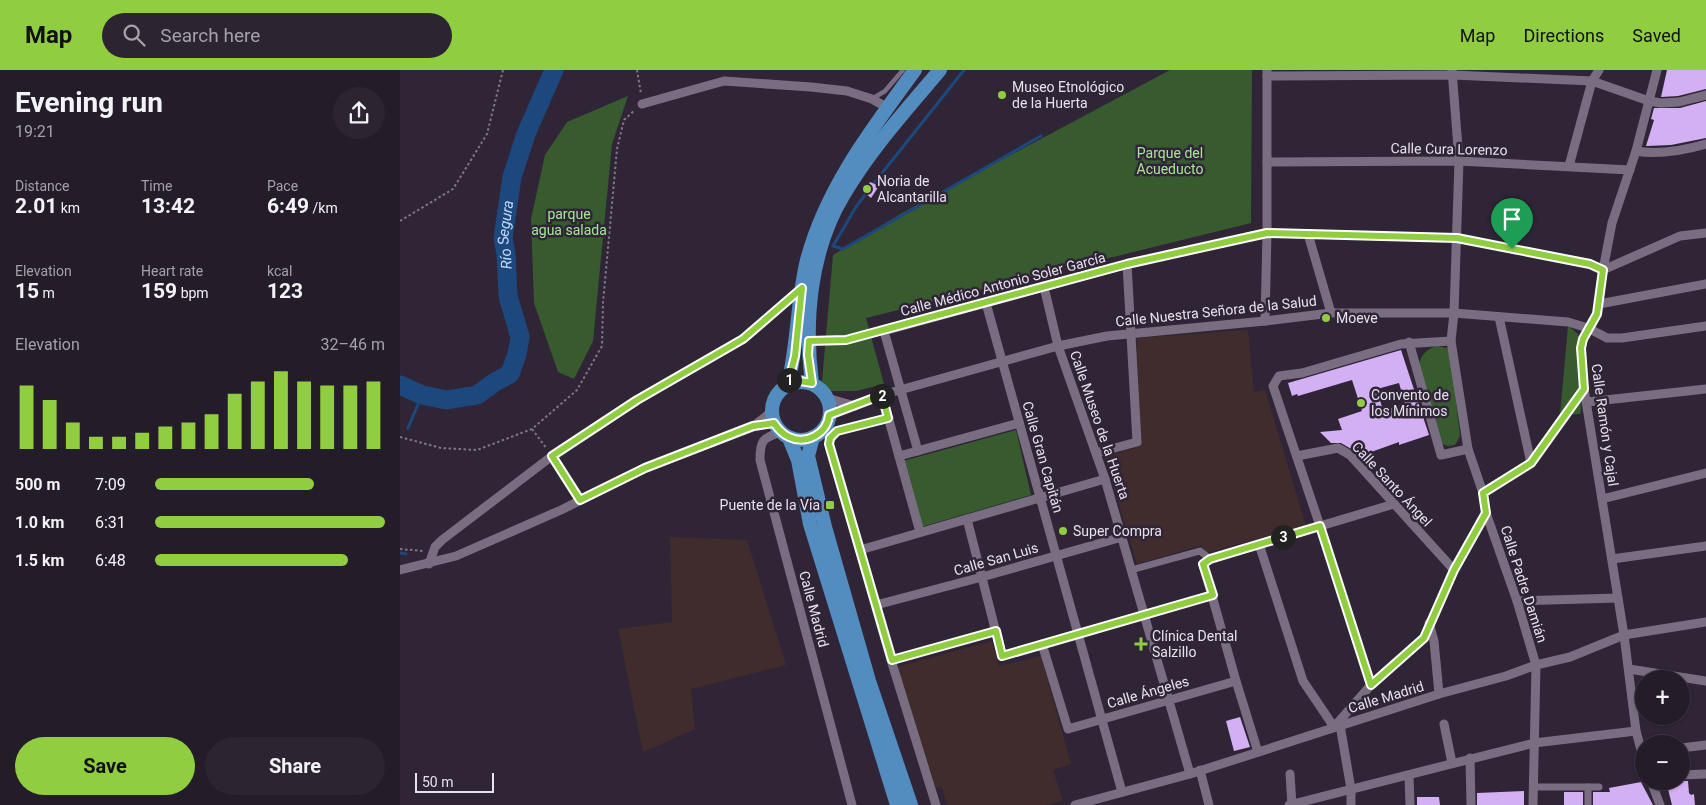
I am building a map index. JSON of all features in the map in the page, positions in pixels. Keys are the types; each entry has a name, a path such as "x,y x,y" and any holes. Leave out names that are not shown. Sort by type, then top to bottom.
{"main road":[{"path":"788,384 795,356 802,288 807,261 817,227 830,198 845,172 916,70"},
{"path":"812,383 808,355 813,284 818,256 828,225 842,197 883,138 940,70"},
{"path":"779,426 802,440 813,437 823,430 828,420 830,409 827,398 812,383 800,381 788,384 779,390 773,401 779,426 798,460 810,524 897,805"},
{"path":"813,437 808,456 825,527 868,681 911,805"}],"street":[{"path":"1569,166 1592,81 1599,70"},
{"name":"Calle Ramón y Cajal","path":"1637,735 1624,635 1584,389 1581,348 1583,339 1597,314 1600,304 1603,270 1612,223 1636,151 1657,70"},
{"path":"1265,321 1267,73 1452,73 1592,81 1649,102 1661,103 1679,102 1706,95"},
{"name":"Calle Padre Damián","path":"1452,73 1459,162 1454,313 1451,341 1468,449 1483,493 1486,513 1517,601 1536,665 1534,805"},
{"path":"642,104 724,81 811,86 848,91 872,99 888,108"},
{"path":"1636,151 1646,153 1693,148 1706,144"},
{"name":"Calle Cura Lorenzo","path":"1267,162 1459,162 1630,170"},
{"name":"Calle Médico Antonio Soler García","path":"884,330 1127,264 1267,233 1457,238 1590,264 1603,270"},
{"path":"1603,270 1680,236 1706,233"},
{"path":"1308,234 1332,313"},
{"path":"1096,453 1137,442 1127,264"},
{"path":"1600,304 1706,284"},
{"name":"Calle Museo de la Huerta","path":"1044,287 1058,346 1105,478 1190,774"},
{"path":"429,564 434,547 552,456 637,400 743,339 802,288"},
{"name":"Calle Gran Capitán","path":"986,303 1122,792"},
{"name":"Calle Nuestra Señora de la Salud","path":"829,415 882,395 1058,346 1131,333 1332,313 1454,313 1568,322 1588,328 1608,338 1622,338 1706,326"},
{"path":"1499,316 1531,463"},
{"path":"809,341 846,340 884,330 918,451"},
{"path":"1371,685 1273,386 1278,376 1302,373 1409,342 1451,341"},
{"path":"1409,342 1441,454 1468,449"},
{"path":"1562,422 1584,389"},
{"path":"1587,402 1706,389"},
{"path":"882,395 920,532"},
{"path":"827,398 855,406"},
{"path":"1483,493 1531,463 1567,415"},
{"path":"888,418 837,431 830,438 829,444 936,805"},
{"path":"899,456 1020,423"},
{"path":"400,570 456,556 580,500 645,468 753,426 779,426"},
{"name":"Calle Madrid","path":"779,426 761,443 760,460 852,805"},
{"name":"Calle Santo Ángel","path":"1296,456 1338,448 1350,454 1454,570"},
{"path":"1602,499 1706,473"},
{"path":"860,550 1105,478"},
{"path":"1206,561 1394,504"},
{"path":"1337,726 1371,685 1424,638 1454,570 1486,513"},
{"path":"967,518 1002,656 1213,595"},
{"name":"Calle San Luis","path":"876,605 1122,537"},
{"path":"1259,544 1303,681 1337,726 1351,789 1351,805"},
{"path":"1612,559 1706,546"},
{"path":"1131,570 1200,551 1206,561 1236,681 1258,752"},
{"path":"1517,601 1618,598"},
{"name":"Calle Madrid","path":"1075,805 1190,774 1440,694 1506,676 1536,665 1570,657 1624,635 1706,622"},
{"path":"1429,623 1434,641 1440,694"},
{"path":"892,660 996,631"},
{"name":"Calle Ángeles","path":"1042,644 1068,729 1236,681"},
{"path":"1628,669 1706,681"},
{"path":"1444,724 1452,763"},
{"path":"1290,774 1291,805 1534,743 1636,731"},
{"path":"1690,747 1706,745"},
{"path":"1470,758 1471,805"},
{"path":"1200,770 1209,805"},
{"path":"1690,775 1706,774"},
{"path":"1409,776 1410,805"},
{"path":"1534,786 1599,787"},
{"path":"1588,787 1588,805"},
{"path":"1655,790 1660,805"}],"lane":[{"path":"872,99 885,91 903,70"}],"path":[{"path":"400,221 453,189 487,134 503,70"},
{"path":"400,437 441,448 477,450 532,429 576,390 602,346 602,302 617,149 624,120 642,104 637,70"},
{"path":"532,429 580,500"},
{"path":"400,549 426,551 434,547"}],"shaded area":[{"path":"1248,330 1254,392 1265,390 1306,526 1205,553 1202,545 1137,564 1105,457 1140,446 1137,338"},
{"path":"670,537 747,540 786,665 691,689 695,729 643,752 618,629 672,622"},
{"path":"992,641 999,666 1041,656 1071,764 1053,770 1063,801 1045,805 947,805 942,787 936,788 897,667"}],"green space":[{"name":"Parque del Acueducto","path":"1170,70 1252,70 1251,223 866,318 884,384 856,391 829,391 822,381 833,255 902,213"},
{"name":"parque agua salada","path":"628,96 612,144 593,341 574,379 558,372 534,303 531,219 545,155 567,122"},
{"path":"1568,326 1578,334 1581,411 1580,414 1560,415"},
{"path":"1437,346 1447,348 1450,351 1460,436 1455,445 1448,446 1442,444 1419,363 1426,352"},
{"path":"1016,430 1031,495 921,527 903,461"}],"building":[{"path":"1667,70 1706,70 1706,89 1678,96 1661,97"},
{"path":"1706,101 1706,138 1671,145 1646,146 1654,120 1651,119 1654,108 1680,108"},
{"path":"870,182 879,186 871,198 864,192"},
{"path":"1401,350 1429,435 1399,445 1399,442 1360,456 1341,443 1331,443 1320,432 1342,430 1338,419 1362,411 1352,380 1298,396 1297,394 1292,396 1288,383","holes":["1399,383 1405,404 1383,411 1377,389"]},
{"path":"1240,717 1250,747 1234,751 1226,721"},
{"path":"1635,783 1635,790 1645,790 1653,805 1593,805 1593,792 1610,792 1609,788"},
{"path":"1668,790 1689,790 1691,795 1694,794 1695,805 1672,805"},
{"path":"1524,791 1524,805 1477,805 1477,793"},
{"path":"1564,792 1583,792 1583,805 1564,805"},
{"path":"1417,797 1439,797 1440,805 1417,805"}],"waterway":[{"name":"Río Segura","path":"400,385 422,395 447,400 477,395 510,374 517,354 520,337 508,296 506,254 503,238 512,177 526,134 554,70"},
{"path":"871,187 964,70"},
{"path":"867,192 833,246 843,249 1041,136"},
{"path":"408,428 422,395"},
{"path":"400,553 406,554"}],"place":[{"name":"Museo Etnológico de la Huerta","path":"1002,95"},
{"name":"Noria de Alcantarilla","path":"867,189"},
{"name":"Moeve","path":"1326,318"},
{"name":"Convento de los Mínimos","path":"1361,403"},
{"name":"Puente de la Via","path":"830,505"},
{"name":"Super Compra","path":"1063,531"},
{"name":"Clínica Dental Salzillo","path":"1141,644"}],"route":[{"path":"1267,233 1457,238 1512,249 1590,264 1603,270 1600,304 1597,314 1583,339 1581,348 1584,389 1531,463 1483,493 1486,513 1454,570 1424,638 1371,685 1320,526 1210,559 1203,564 1213,595 1002,656 996,631 892,660 829,444 830,438 837,431 888,418 882,395 829,415 823,430 813,437 802,440 789,438 774,423 753,426 645,468 580,500 552,456 637,400 743,339 802,288 795,356 788,384 800,381 812,383 808,355 809,341 846,340 1127,264 1267,233"}]}
